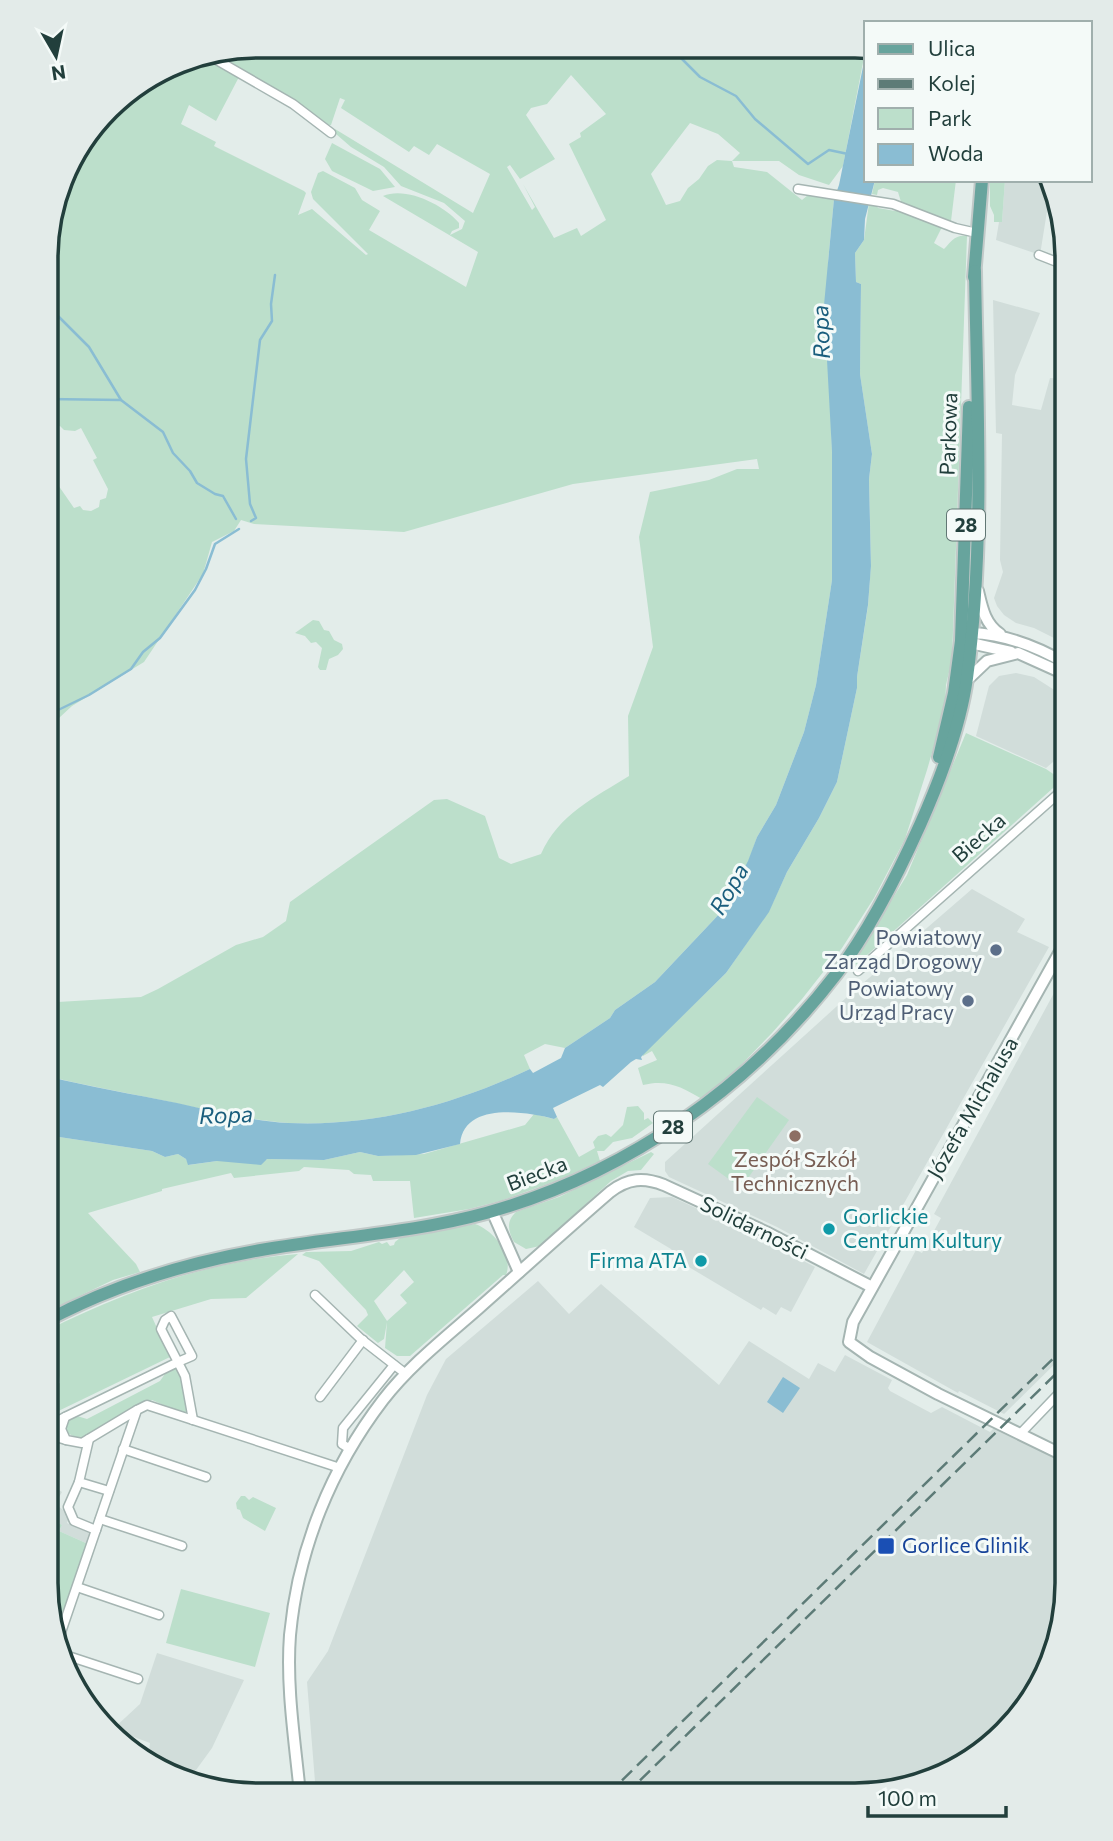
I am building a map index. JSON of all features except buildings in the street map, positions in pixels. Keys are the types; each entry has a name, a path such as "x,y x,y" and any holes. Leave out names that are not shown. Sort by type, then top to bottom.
{"main road":[{"name":"Parkowa","path":"967,639 975,271 982,182"},
{"name":"Parkowa","path":"975,271 979,485 976,580"},
{"name":"28","path":"967,639 976,580"},
{"name":"Biecka","path":"58,1316 114,1290 170,1270 263,1250 419,1227 492,1211 575,1182 615,1161 676,1125 734,1082 803,1014 838,971 882,904 940,780 967,680 967,639"},
{"name":"Biecka","path":"910,848 935,771 967,639"}],"street":[{"path":"220,62 293,104 331,133"},
{"path":"797,189 893,204 955,228 977,233"},
{"path":"1039,255 1055,261"},
{"path":"976,580 986,620 992,629 1005,638 1044,650 1055,657"},
{"path":"967,639 1005,638"},
{"path":"967,639 1018,653 1055,670"},
{"path":"967,680 987,662 1018,653"},
{"name":"Biecka","path":"859,971 1055,798"},
{"name":"Józefa Michalusa","path":"1021,1433 938,1394 857,1350 849,1342 849,1334 872,1287 1055,960"},
{"name":"Solidarności","path":"519,1272 610,1192 632,1180 656,1182 723,1212 872,1287"},
{"path":"299,1783 290,1691 290,1637 297,1586 308,1543 326,1496 350,1449 384,1399 406,1374 519,1272 492,1211"},
{"path":"315,1295 363,1340 406,1374"},
{"path":"58,1421 178,1362 192,1356 171,1317 165,1320 161,1329 178,1362 185,1378 193,1420"},
{"path":"320,1397 363,1340"},
{"path":"350,1449 342,1444 343,1428 394,1365"},
{"path":"1055,1398 1021,1433 1055,1451"},
{"path":"58,1438 82,1443 147,1405 340,1468"},
{"path":"63,1627 137,1410"},
{"path":"65,1417 61,1429 66,1440"},
{"path":"89,1439 79,1482 68,1507 74,1521 96,1530"},
{"path":"123,1449 206,1476"},
{"path":"79,1482 109,1491"},
{"path":"100,1519 182,1546"},
{"path":"77,1587 159,1615"},
{"path":"72,1657 138,1679"}],"shaded area":[{"path":"1005,182 1040,182 1048,205 1040,255 996,240 999,222 1002,222"},
{"path":"993,300 1040,313 1015,375 1012,405 1041,410 1050,378 1055,378 1055,638 1016,623 1004,615 994,598 1003,572 1000,560 1002,434 996,433"},
{"path":"1016,673 1034,677 1055,690 1055,760 1046,768 976,736 989,686 999,676"},
{"path":"972,889 1025,919 1017,932 1049,947 864,1274 777,1227 669,1177 665,1171 665,1162 847,997"},
{"path":"1055,991 1055,1364 1004,1414 959,1391 958,1393 867,1342 916,1250 922,1253 941,1218 934,1214"},
{"path":"672,1197 815,1267 791,1312 781,1307 776,1315 763,1307 761,1310 672,1257 674,1253 671,1249 634,1227 650,1198"},
{"path":"538,1281 569,1314 601,1284 719,1385 749,1341 809,1379 818,1363 835,1372 845,1355 892,1380 888,1388 890,1391 931,1413 942,1407 990,1432 995,1427 1007,1431 1055,1457 1055,1597 1045,1648 1029,1684 997,1725 956,1757 907,1776 869,1783 315,1783 307,1682 328,1651 427,1395 446,1359"},
{"path":"58,1506 70,1515 67,1523 92,1534 88,1544 59,1531 62,1525 58,1523"},
{"path":"157,1653 244,1680 212,1748 196,1770 191,1771 157,1757 149,1751 150,1743 132,1739 117,1726 140,1704"}],"green space":[{"path":"257,58 864,58 843,166 829,185 799,175 779,161 732,161 734,167 767,172 802,200 808,195 834,199 828,262 833,503 832,580 816,685 804,732 776,805 757,837 748,863 723,910 655,982 615,1010 610,1018 565,1048 545,1044 524,1055 530,1069 472,1093 412,1111 351,1121 288,1123 224,1114 58,1079 58,1002 141,997 236,945 263,937 286,921 290,902 434,800 447,799 485,816 499,858 511,864 541,854 557,828 579,808 629,776 628,716 653,647 639,537 650,492 709,480 737,469 759,469 757,459 573,484 404,532 254,524 241,520 234,531 212,542 203,574 144,662 72,706 58,719 58,485 74,508 80,506 83,510 91,511 99,507 100,500 106,498 108,489 93,460 97,458 81,428 75,431 58,426 59,231 73,181 91,146 126,107 157,84 181,73 218,62 240,75 216,121 189,105 181,124 216,142 214,146 304,191 306,193 298,215 312,209 366,255 368,254 313,199 311,192 318,173 323,171 355,188 362,200 380,211 369,230 466,287 478,252 383,196 402,193 434,204 459,223 459,228 450,235 462,229 465,221 444,203 401,186 384,167 351,147 336,134 335,129 473,213 490,174 437,144 429,155 414,146 409,152 341,108 345,100 340,98 329,125 225,60","holes":["571,75 606,114 580,133 581,137 569,144 606,220 581,236 577,228 554,238 523,184 535,207 532,210 507,167 510,165 520,179 555,159 526,115 531,108 547,104","690,123 718,134 740,153 732,161 717,160 688,188 680,201 666,205 651,174"]},
{"path":"332,143 380,169 395,187 373,191 332,171 325,159"},
{"path":"875,182 956,182 951,221 901,202 898,192 883,188 878,190 877,195 872,194"},
{"path":"990,182 1005,182 1002,222 994,222 990,206"},
{"path":"869,203 878,208 895,211 899,209 942,227 934,243 944,249 956,237 967,236 952,659 946,685 945,708 905,839 874,898 842,948 802,999 739,1067 702,1099 674,1085 643,1085 638,1068 657,1060 652,1051 643,1054 726,973 769,911 787,872 837,782 857,688 871,564 869,479 872,454 860,374 861,284 856,282 855,253 864,240"},
{"path":"313,620 319,621 334,640 342,644 343,649 329,659 326,670 320,670 318,667 322,648 316,642 311,643 305,636 295,633"},
{"path":"966,733 1055,775 1055,786 847,973 907,875"},
{"path":"757,1097 789,1120 741,1188 708,1164"},
{"path":"638,1106 644,1113 644,1120 648,1118 653,1123 632,1138 613,1142 604,1151 597,1151 600,1161 559,1180 469,1209 414,1218 410,1181 373,1181 371,1175 354,1174 349,1170 304,1167 299,1171 234,1178 231,1173 162,1189 88,1213 136,1264 140,1272 113,1280 58,1306 58,1137 152,1151 165,1157 178,1154 186,1159 189,1165 267,1159 324,1160 360,1152 378,1156 424,1154 525,1125 534,1114 554,1119 557,1117 579,1157 595,1148 593,1142 598,1136 606,1134 611,1137 623,1125 627,1107"},
{"path":"651,1152 654,1154 641,1170 628,1171 611,1181 540,1246 526,1249 514,1242 509,1226 516,1212 559,1197"},
{"path":"475,1224 489,1232 500,1244 508,1267 506,1275 410,1356 397,1356 385,1348 387,1322 384,1339 378,1343 357,1326 368,1315 366,1310 319,1261 302,1255 306,1252 351,1251 379,1242 387,1242 390,1246 400,1238","holes":["404,1270 414,1282 400,1295 407,1303 387,1321 374,1301"]},
{"path":"298,1254 246,1298 211,1299 152,1317 170,1357 58,1411 58,1325 106,1303 168,1280 232,1263"},
{"path":"173,1368 178,1370 189,1409 187,1415 152,1400 82,1440 67,1433 64,1423 67,1418 77,1416 87,1419 160,1381 167,1371"},
{"path":"241,1496 249,1500 253,1497 276,1508 265,1531 243,1518 236,1503"},
{"path":"58,1523 62,1525 59,1531 88,1544 62,1620 58,1597"},
{"path":"181,1589 270,1613 255,1667 166,1643"}],"water":[{"name":"Ropa","path":"864,62 864,182 874,182 865,219 864,240 855,253 856,282 861,284 860,374 872,454 869,479 871,566 857,688 837,782 787,872 769,912 726,973 641,1057 642,1060 631,1062 603,1087 600,1085 553,1108 557,1117 554,1119 513,1112 484,1115 464,1130 460,1144 416,1155 378,1156 360,1152 324,1160 267,1159 261,1165 217,1161 188,1165 186,1159 178,1154 165,1157 152,1151 58,1137 58,1079 246,1118 288,1123 319,1123 351,1121 412,1111 472,1093 530,1069 533,1073 561,1058 565,1048 610,1018 615,1010 655,982 723,910 757,837 776,805 804,732 816,685 832,580 832,452 824,305 834,199"},
{"path":"783,1377 800,1388 783,1413 767,1402"}],"waterway":[{"path":"681,58 700,77 736,96 755,119 808,164 829,150 848,154"},
{"path":"251,521 256,518 250,504 246,459 260,340 272,321 271,304 275,275"},
{"path":"58,316 89,347 121,400 163,432 173,453 197,483 223,496 236,519"},
{"path":"58,399 121,400"},
{"path":"58,710 131,669 143,652 160,638 195,590 215,544 239,529"}],"railway":[{"path":"619,1783 1055,1357"},
{"path":"637,1783 1055,1375"}],"place":[{"name":"Powiatowy Zarząd Drogowy","path":"996,950"},
{"name":"Powiatowy Urząd Pracy","path":"968,1001"},
{"name":"Zespół Szkół Technicznych","path":"795,1136"},
{"name":"Gorlickie Centrum Kultury","path":"829,1229"},
{"name":"Firma ATA","path":"701,1261"},
{"name":"Gorlice Glinik","path":"886,1546"}]}
